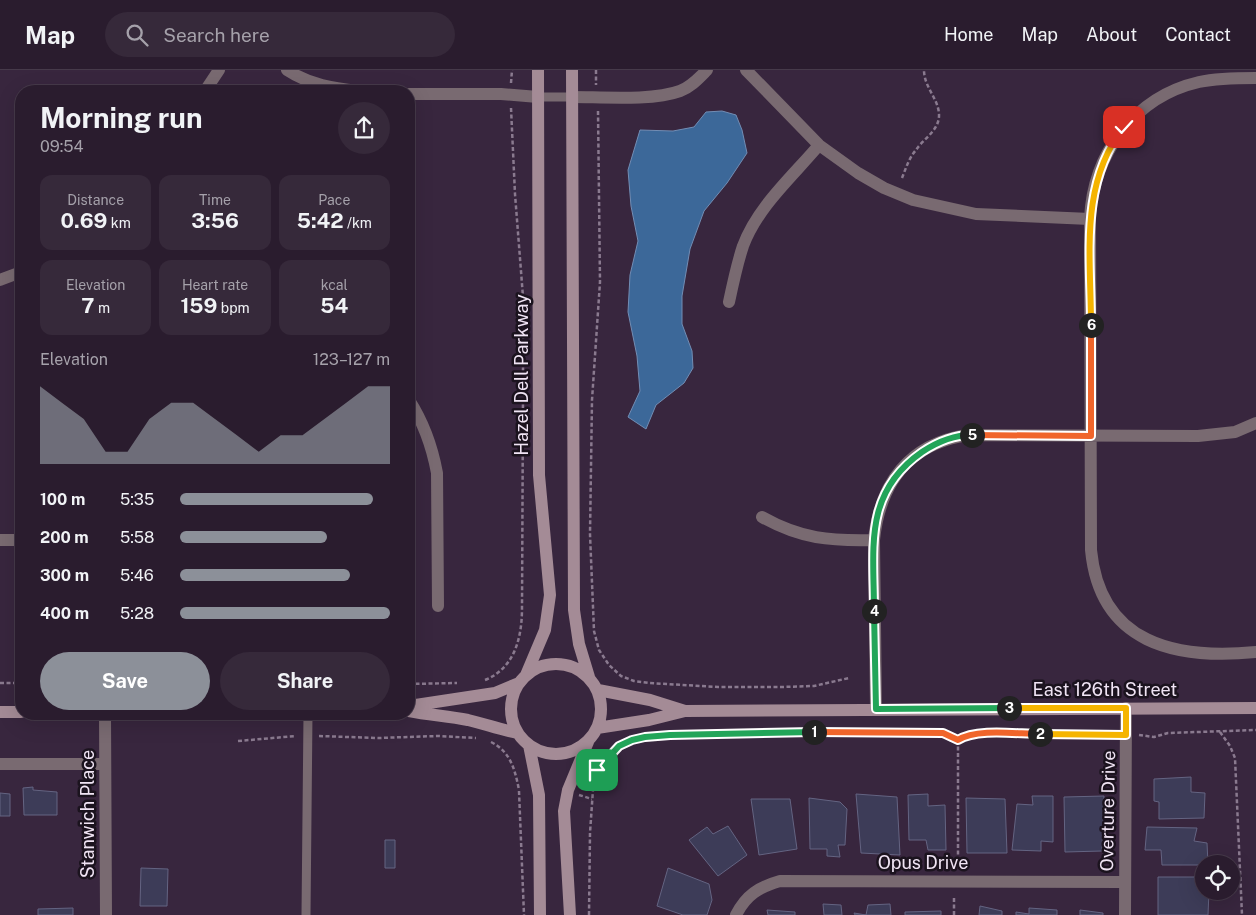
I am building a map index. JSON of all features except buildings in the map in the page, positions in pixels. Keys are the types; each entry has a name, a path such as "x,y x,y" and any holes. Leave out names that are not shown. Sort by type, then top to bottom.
{"main road":[{"name":"Hazel Dell Parkway","path":"522,679 545,630 550,595 540,475 538,70"},
{"path":"570,915 564,811 568,790 588,742 597,728 602,706 598,690 589,677 576,634 574,602 572,70"},
{"path":"415,705 495,693 522,679 541,666 558,664 575,668 589,677"},
{"path":"522,679 511,704 512,719 518,733 529,745 543,752 559,754 575,750 588,742"},
{"name":"East 126th Street","path":"598,690 650,700 684,711"},
{"name":"East 126th Street","path":"597,728 649,720 684,711 1256,708"},
{"path":"0,712 15,712"},
{"path":"415,712 430,716 466,720 499,730 518,733"},
{"path":"529,745 540,804 540,915"}],"street":[{"path":"210,85 220,70"},
{"path":"287,70 301,79 320,85"},
{"path":"572,97 653,96 669,94 692,85 707,70"},
{"path":"746,70 819,145 866,178 884,188 913,200 976,214 1090,218"},
{"path":"1256,78 1214,79 1184,87 1159,97 1132,118 1118,135 1104,158 1092,199 1090,218 1092,563 1098,585 1112,610 1134,633 1164,647 1197,653 1256,652"},
{"path":"415,94 501,94 538,97"},
{"path":"729,302 744,245 756,220 819,145"},
{"path":"0,280 15,274"},
{"path":"415,411 424,427 437,473 438,606"},
{"path":"876,709 874,540 876,519 888,487 898,473 913,459 942,441 967,435 1220,435 1256,423"},
{"path":"762,517 782,528 805,536 827,540 874,540"},
{"path":"0,540 15,540"},
{"name":"Overture Drive","path":"1124,915 1126,708"},
{"name":"Stanwich Place","path":"105,720 106,915"},
{"path":"0,764 105,764"},
{"name":"Opus Drive","path":"736,915 753,892 780,881 1124,882"}],"lane":[{"path":"538,97 572,97"},
{"path":"306,915 308,720"}],"path":[{"path":"902,178 913,154 934,130 939,120 938,109 925,80 924,70"},
{"path":"481,682 495,674 508,662 518,644 522,621 523,297 514,194 511,111"},
{"path":"598,112 600,282 592,400 590,534 594,630 599,650 608,665 620,676 634,681 649,683 718,687 781,687 814,686 849,678"},
{"path":"0,683 15,683"},
{"path":"415,684 458,683"},
{"path":"958,740 975,733 1154,737 1168,733 1256,730"},
{"path":"589,915 594,775 599,765 619,746 645,737 778,733 930,732 947,733 958,740"},
{"path":"1220,732 1230,746 1235,758 1242,915"},
{"path":"238,741 308,736 378,738 438,736 480,739"},
{"path":"954,915 958,740"},
{"path":"487,741 497,746 509,756 519,790 524,915"},
{"path":"519,790 528,789"},
{"path":"577,794 592,799"}],"water":[{"path":"722,111 736,115 742,130 747,153 727,183 704,211 690,249 682,296 682,324 692,351 693,368 684,383 656,405 646,429 628,417 640,391 637,356 628,312 630,275 638,241 631,206 628,170 640,130 673,131 694,127 706,112"}],"route":[{"path":"597,770 599,765 612,751 626,742 645,737 670,735 797,732 947,733 958,740 975,733 1126,735 1126,708 876,709 874,540 876,519 888,487 898,473 913,459 942,441 967,435 1091,436 1090,218 1092,199 1104,158 1124,127"}]}
